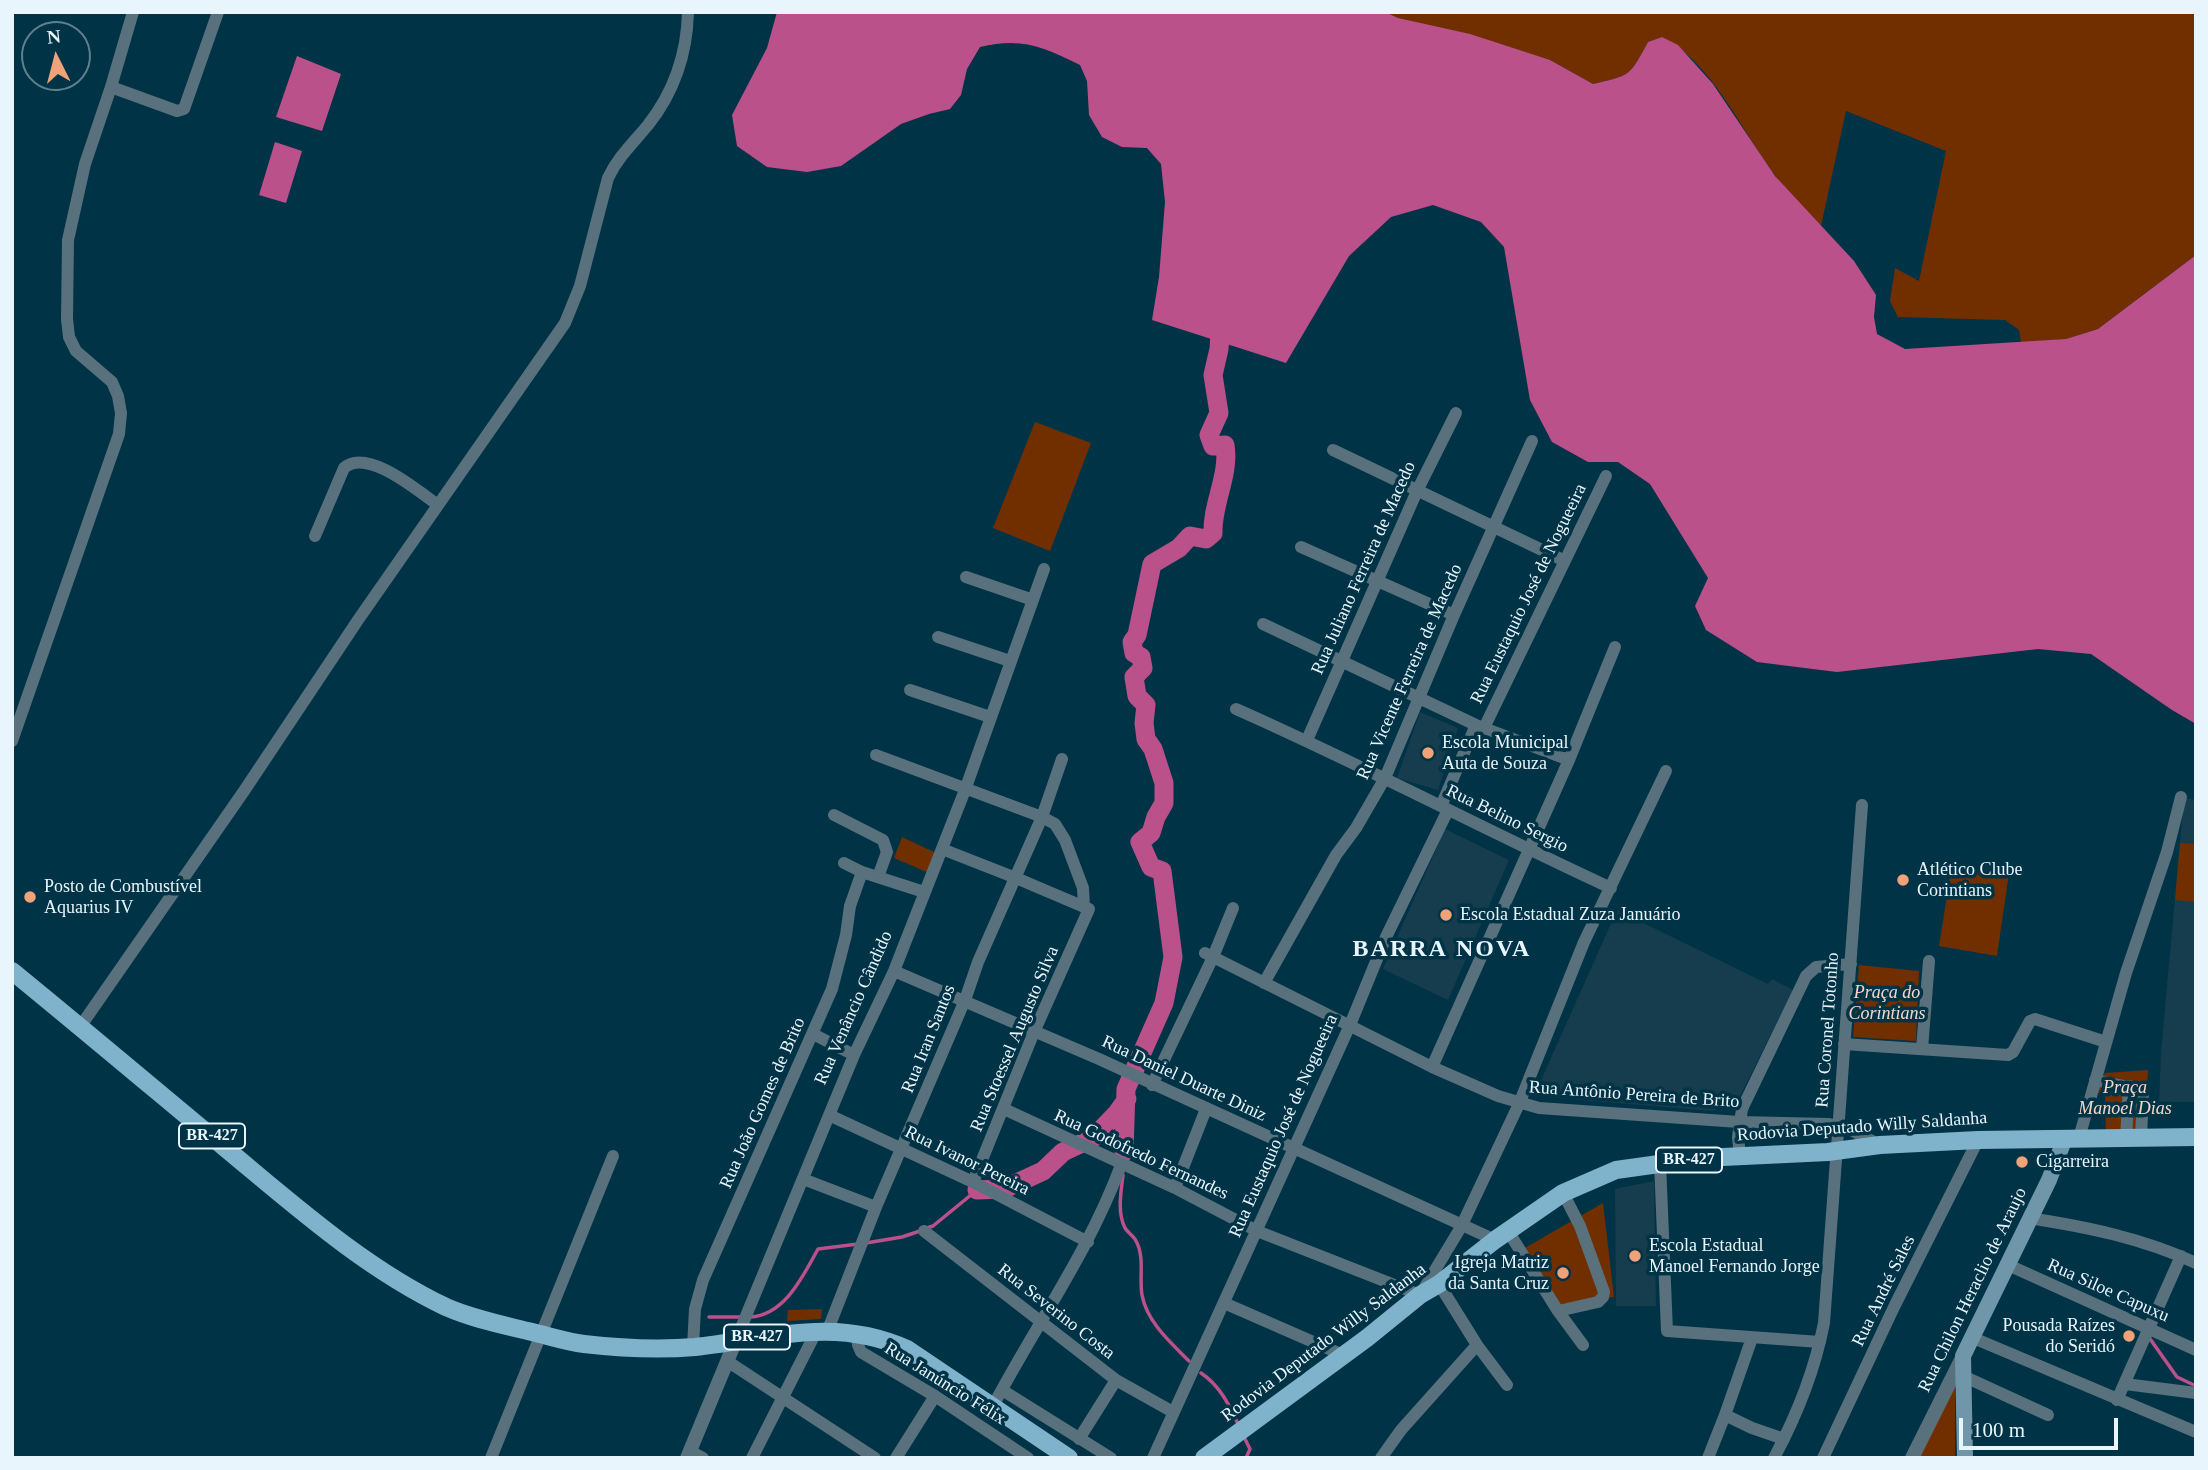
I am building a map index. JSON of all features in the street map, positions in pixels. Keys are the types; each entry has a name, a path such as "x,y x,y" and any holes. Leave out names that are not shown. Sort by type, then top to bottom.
{"main road":[{"name":"BR-427","path":"12,971 319,1223 396,1279 449,1308 542,1334 594,1345 693,1347 821,1332 857,1333 882,1338 907,1349 1069,1458"},
{"name":"Rodovia Deputado Willy Saldanha","path":"1204,1458 1367,1338 1420,1295 1563,1193 1616,1170 1660,1163 1836,1151 1880,1145 1978,1140 2196,1137"},
{"name":"Rua Chilon Heraclio de Araujo","path":"1963,1356 2029,1218 2072,1138"},
{"path":"1963,1356 1965,1458"}],"street":[{"path":"12,741 119,434 121,413 112,382 76,351 69,337 66,318 68,240 85,164 133,12"},
{"path":"111,87 177,111 184,109 218,12"},
{"path":"80,1027 565,323 580,286 608,178 615,162 659,109 669,90 685,51 688,12"},
{"name":"Rua Juliano Ferreira de Macedo","path":"1307,740 1417,491 1456,412"},
{"name":"Rua Vicente Ferreira de Macedo","path":"1264,983 1336,855 1356,828 1385,778 1532,441"},
{"path":"1333,450 1565,561"},
{"path":"315,536 344,468 357,461 376,465 438,505"},
{"name":"Rua Eustaquio José de Nogueeira","path":"1153,1458 1350,1026 1386,937 1480,727 1606,476"},
{"path":"1301,547 1454,615"},
{"name":"Rua Venâncio Cândido","path":"693,1455 727,1361 829,1115 894,971 965,790 1044,569"},
{"path":"966,577 1033,600"},
{"path":"1263,624 1480,727 1569,760"},
{"path":"938,637 1010,661"},
{"path":"1432,1066 1569,760 1615,647"},
{"path":"910,690 990,717"},
{"name":"Rua Belino Sergio","path":"1236,709 1307,740 1611,888"},
{"path":"876,755 1055,824 1065,840 1083,888 1086,908"},
{"name":"Rua Iran Santos","path":"752,1458 782,1397 821,1332 876,1208 965,1000 978,962 1042,817 1062,759"},
{"path":"1420,1295 1461,1227 1519,1104 1584,942 1666,771"},
{"path":"2072,1138 2095,1080 2167,852 2181,797"},
{"name":"Rua Coronel Totonho","path":"1774,1458 1784,1439 1820,1342 1824,1323 1862,805"},
{"path":"834,815 877,835 884,843 886,859 878,877"},
{"path":"942,849 1016,877 1086,908"},
{"path":"844,863 862,872 924,892"},
{"name":"Rua João Gomes de Brito","path":"693,1347 695,1309 703,1280 839,970 850,906 862,872"},
{"name":"Rua Stoessel Augusto Silva","path":"973,1182 1086,908"},
{"path":"1152,1085 1209,955 1233,908"},
{"name":"Rua Antônio Pereira de Brito","path":"1209,955 1432,1066 1519,1104 1539,1108 1739,1122 1838,1125 1880,1145"},
{"path":"1922,1049 1929,961"},
{"path":"1740,1156 1739,1122 1746,1097 1806,976 1816,967 1851,964"},
{"name":"Rua Daniel Duarte Diniz","path":"894,971 1099,1059 1461,1227 1502,1236"},
{"path":"1844,1044 2011,1054 2027,1024 2035,1019 2106,1042"},
{"path":"813,1034 854,1055"},
{"path":"2095,1080 2142,1089 2145,1093 2133,1139"},
{"name":"Rua Godofredo Fernandes","path":"1004,1109 1175,1188 1257,1231 1420,1295"},
{"path":"1175,1188 1206,1109"},
{"name":"Rua Ivanor Pereira","path":"829,1115 973,1182 1088,1242"},
{"name":"Rua André Sales","path":"1823,1458 1978,1140"},
{"path":"491,1458 613,1156"},
{"path":"1660,1163 1667,1331 1820,1342"},
{"path":"992,1408 1088,1242 1107,1203 1121,1165"},
{"path":"803,1179 876,1208"},
{"path":"1558,1311 1598,1301 1604,1292 1580,1226 1563,1193"},
{"path":"2029,1218 2122,1235 2196,1264"},
{"name":"Rua Severino Costa","path":"924,1231 1116,1380 1173,1412"},
{"path":"1502,1236 1583,1345"},
{"path":"2117,1400 2181,1256"},
{"name":"Rua Siloe Capuxu","path":"2006,1264 2196,1350"},
{"path":"1438,1284 1477,1345 1507,1385"},
{"path":"1224,1303 1343,1355"},
{"name":"Rua Janúncio Félix","path":"857,1333 861,1353 935,1396 1028,1458"},
{"path":"1971,1337 2196,1432"},
{"path":"1708,1458 1752,1338"},
{"path":"1381,1458 1401,1430 1477,1345"},
{"name":"Rua Chilon Heraclio de Araujo","path":"1912,1458 1963,1356"},
{"path":"727,1361 874,1458"},
{"path":"1964,1376 2048,1415"},
{"path":"1079,1439 1116,1380"},
{"path":"2125,1384 2196,1393"},
{"path":"1002,1390 1111,1458"},
{"path":"896,1458 935,1396"},
{"path":"1725,1415 1752,1429 1784,1439"}],"shaded area":[{"path":"777,12 1385,12 1398,18 1470,34 1550,60 1593,84 1628,73 1648,42 1662,37 1678,45 1713,84 1775,176 1854,261 1876,295 1874,317 1877,334 1905,349 2066,339 2098,329 2196,255 2196,724 2091,654 2038,649 1837,672 1757,662 1706,630 1695,606 1708,578 1650,484 1618,462 1588,462 1552,442 1530,400 1504,247 1481,222 1433,205 1391,217 1349,256 1286,363 1152,320 1159,277 1165,202 1161,164 1147,148 1122,147 1102,137 1089,115 1087,81 1080,65 1055,53 1008,43 980,47 967,69 961,95 950,109 901,124 841,166 807,172 767,167 737,146 732,115 767,48"},
{"path":"297,56 341,74 322,131 276,117"},
{"path":"275,142 302,151 286,203 259,195"},
{"name":"Escola Municipal Auta de Souza","path":"1420,712 1458,728 1438,790 1397,778"},
{"path":"2184,798 2196,800 2196,1102 2159,1102 2161,1052"},
{"name":"Escola Estadual Zuza Januário","path":"1445,829 1509,860 1448,1000 1383,969"},
{"path":"1617,910 1768,984 1772,979 1793,990 1738,1100 1713,1111 1534,1096"},
{"name":"Escola Estadual Manoel Fernando Jorge","path":"1654,1181 1656,1306 1616,1306 1615,1189"}],"green space":[{"path":"1385,12 2196,12 2196,255 2098,329 2066,339 2021,343 2019,330 2005,320 1898,317 1890,301 1895,268 1919,281 1946,151 1846,111 1821,226 1774,174 1711,80 1680,48 1662,37 1648,42 1628,73 1593,84 1550,60 1398,18"},
{"path":"1035,422 1091,443 1050,551 993,528"},
{"path":"902,837 936,853 929,873 894,858"},
{"path":"2180,843 2196,844 2196,902 2175,900"},
{"path":"1952,864 2009,873 1997,956 1939,946"},
{"name":"Praça do Corintians","path":"1859,965 1919,971 1916,1041 1853,1037"},
{"name":"Praça Manoel Dias","path":"2148,1070 2145,1133 2106,1135 2105,1095 2094,1092 2105,1073"},
{"path":"1603,1203 1614,1297 1554,1305 1523,1249"},
{"path":"822,1309 821,1319 787,1321 788,1310"},
{"path":"1955,1385 1955,1458 1918,1458"}],"waterway":[{"path":"1124,1152 1126,1089 1164,1003 1173,957 1162,871 1151,867 1140,842 1151,833 1164,803 1164,783 1153,749 1146,739 1146,705 1137,696 1134,677 1143,668 1141,657 1134,653 1132,642 1137,635 1152,564 1179,548 1190,536 1206,539 1213,533 1226,456 1225,445 1213,446 1209,435 1219,413 1213,375 1219,349 1221,316"},
{"path":"977,1190 1004,1189 1043,1171 1063,1152 1093,1138 1127,1099"},
{"path":"1123,1175 1121,1215 1125,1228 1139,1247 1141,1288 1145,1305 1160,1331 1189,1361"},
{"path":"927,1228 977,1190"},
{"path":"866,1243 920,1231"},
{"path":"750,1317 762,1315 783,1302 799,1282 818,1249 858,1244"},
{"path":"709,1317 742,1317"},
{"path":"2148,1336 2177,1377 2196,1386"},
{"path":"1201,1373 1223,1396 1238,1424"},
{"path":"1244,1437 1250,1449 1246,1458"}],"place":[{"name":"Escola Municipal Auta de Souza","path":"1428,753"},
{"name":"Atlético Clube Corintians","path":"1903,880"},
{"name":"Posto de Combustível Aquarius IV","path":"30,897"},
{"name":"Escola Estadual Zuza Januário","path":"1446,915"},
{"name":"Cigarreira","path":"2022,1162"},
{"name":"Escola Estadual Manoel Fernando Jorge","path":"1635,1256"},
{"name":"Igreja Matriz da Santa Cruz","path":"1563,1273"},
{"name":"Pousada Raízes do Seridó","path":"2129,1336"}],"district":[{"name":"BARRA NOVA","path":"1442,950"}]}
